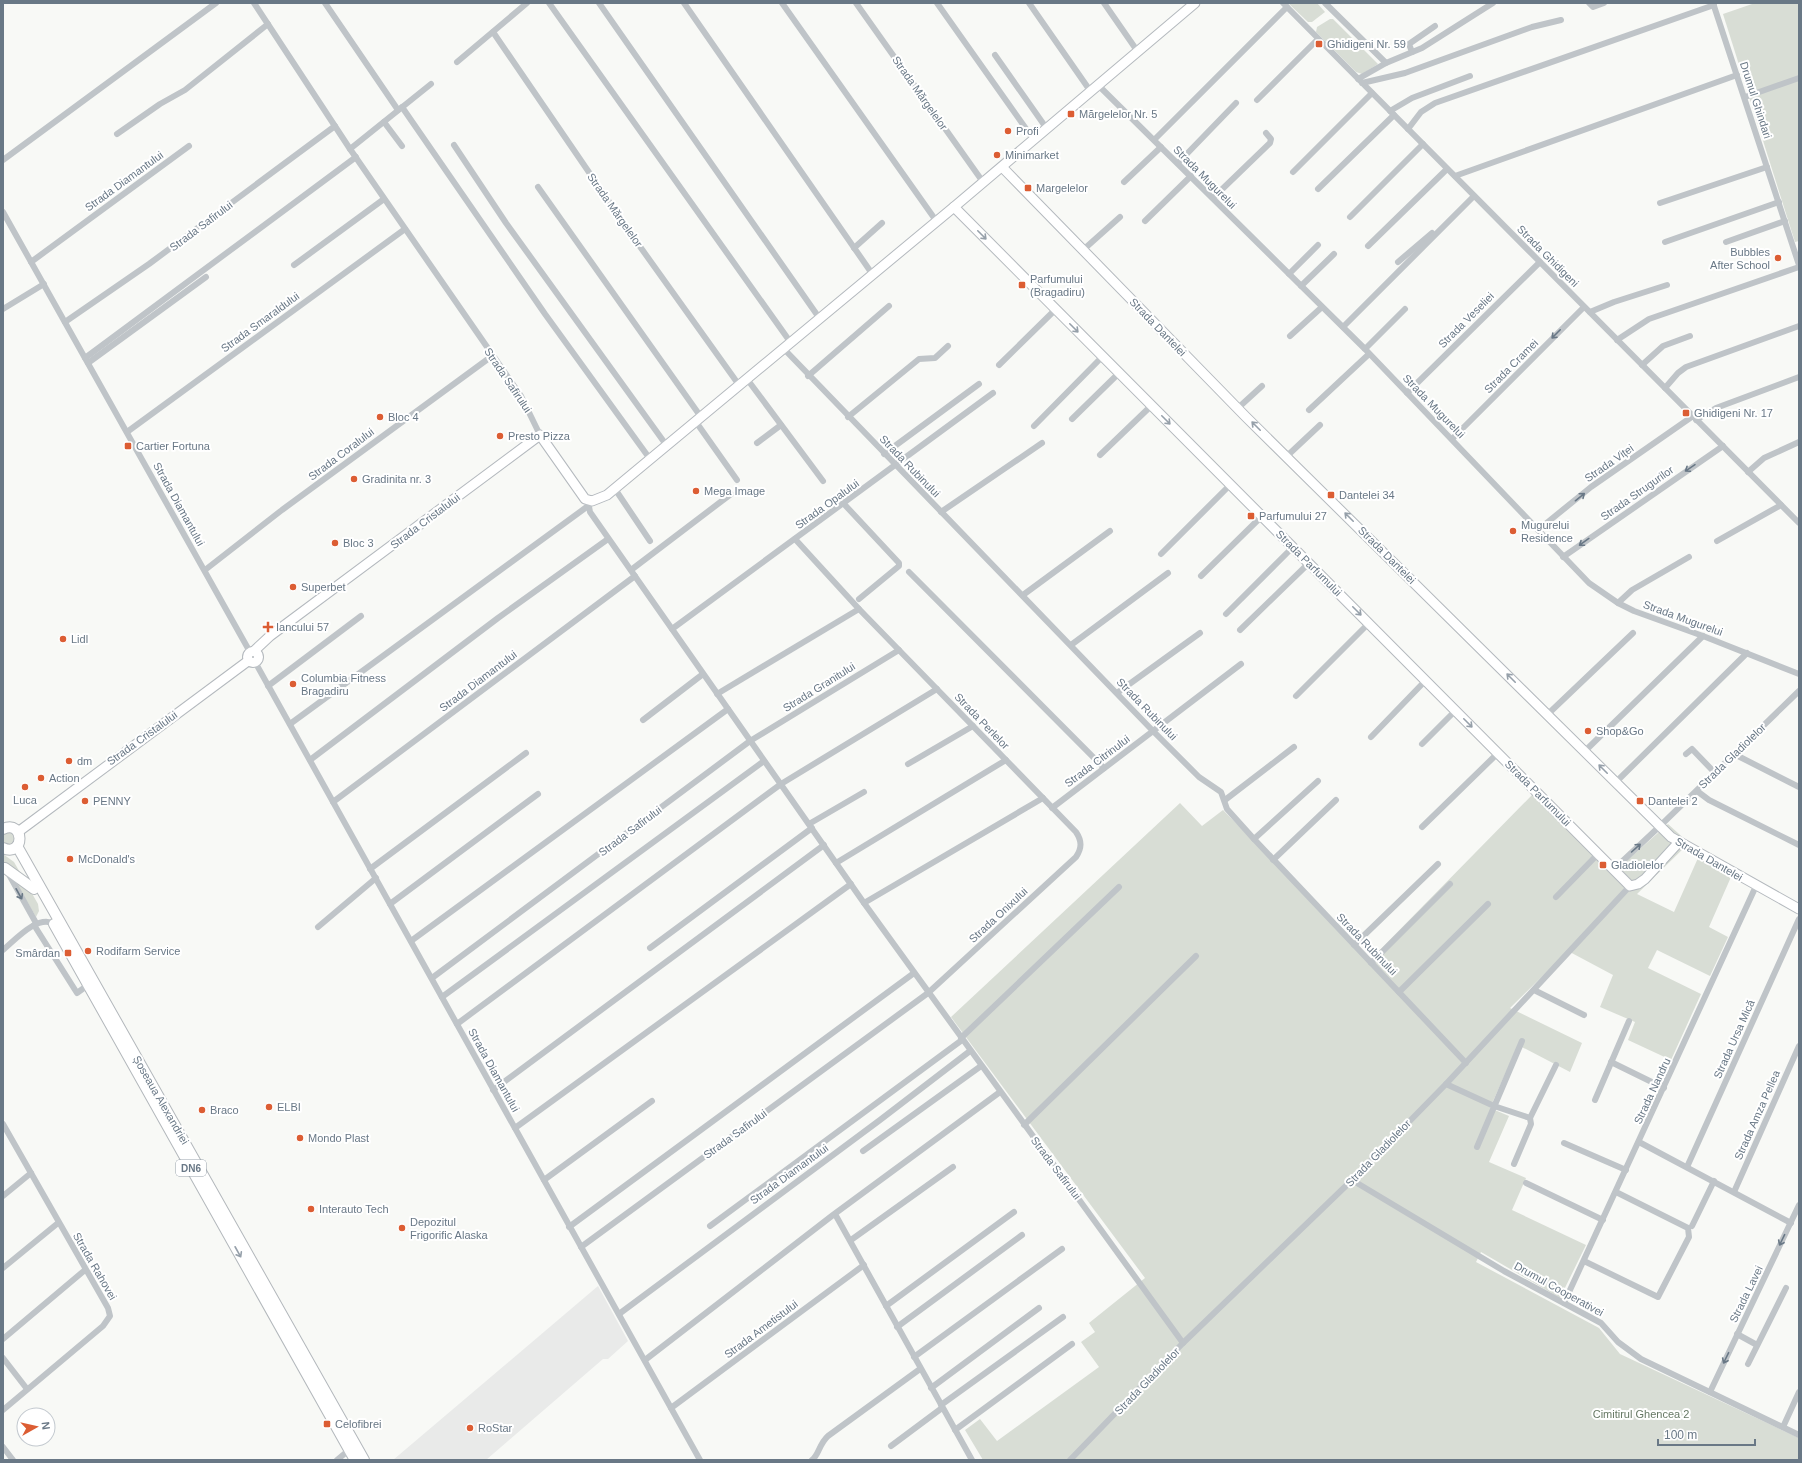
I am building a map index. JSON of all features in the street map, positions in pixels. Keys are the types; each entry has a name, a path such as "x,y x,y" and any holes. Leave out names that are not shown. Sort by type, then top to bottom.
{"main road":[{"path":"4,825 18,832 20,838 10,847"},
{"name":"Șoseaua Alexandriei","path":"10,847 355,1460"},
{"name":"Șoseaua Alexandriei","path":"10,847 364,1460"},
{"path":"4,866 34,889"}],"street":[{"path":"3,160 216,3"},
{"name":"Strada Safirului","path":"254,3 350,149 526,405 541,437 588,503 590,512 608,539 928,993 1183,1343"},
{"path":"325,3 650,460"},
{"path":"457,62 493,32 519,6 527,3"},
{"path":"549,3 787,346"},
{"path":"599,3 820,319"},
{"path":"684,3 873,275"},
{"path":"782,3 937,222"},
{"name":"Strada Mărgelelor","path":"856,3 983,182"},
{"path":"937,3 1034,140"},
{"path":"1029,3 1091,92"},
{"path":"1104,3 1138,52"},
{"path":"290,724 588,503 602,498 615,489 937,222 1196,3"},
{"path":"1325,3 1386,63"},
{"path":"1360,81 1386,63 1412,52 1471,18 1493,3"},
{"path":"1589,3 1593,7 1604,3"},
{"path":"1408,129 1421,112 1435,104 1714,4"},
{"name":"Drumul Ghindari","path":"1617,340 1649,319 1799,266 1796,246 1785,221 1714,4"},
{"path":"1154,140 1285,5"},
{"name":"Strada Ghidigeni","path":"1285,5 1799,523"},
{"path":"1360,81 1404,73 1532,27 1561,20"},
{"path":"117,134 160,104 185,90 268,24"},
{"path":"1412,52 1409,44 1435,26"},
{"name":"Strada Mărgelelor","path":"493,32 636,241 740,385"},
{"path":"1257,100 1318,39"},
{"path":"995,55 1046,129"},
{"path":"1455,176 1737,75"},
{"path":"1318,189 1392,113 1412,98 1470,76"},
{"path":"1744,97 1799,78"},
{"path":"350,149 430,84"},
{"name":"Strada Mugurelui","path":"1098,85 1365,349 1589,583 1618,603 1634,611 1703,636 1799,674"},
{"path":"1293,172 1372,93"},
{"path":"1178,163 1236,103"},
{"path":"384,122 402,146"},
{"name":"Strada Safirului","path":"65,322 153,261 335,126"},
{"path":"1213,198 1270,143 1271,139 1266,133"},
{"path":"1350,217 1423,144"},
{"path":"454,145 506,223 666,446"},
{"name":"Strada Diamantului","path":"31,262 189,146"},
{"path":"1124,182 1161,147"},
{"path":"87,360 356,157"},
{"name":"Strada Dantelei","path":"1002,167 1238,408 1660,826 1679,842 1799,909"},
{"path":"1660,203 1767,167"},
{"path":"1368,246 1447,169"},
{"path":"1145,221 1191,176"},
{"path":"538,187 698,420 737,480"},
{"path":"1398,262 1430,235 1473,194"},
{"path":"1342,327 1473,194"},
{"path":"294,265 384,199"},
{"path":"1665,242 1779,202"},
{"name":"Strada Parfumului","path":"954,207 1630,886"},
{"name":"Strada Diamantului","path":"3,212 205,570 268,686 412,941 514,1128 700,1460"},
{"path":"1083,250 1120,217"},
{"path":"1726,242 1785,221"},
{"path":"854,248 882,223"},
{"name":"Strada Smaraldului","path":"127,432 405,229"},
{"path":"1289,274 1318,245"},
{"path":"1301,286 1334,254"},
{"name":"Strada Veseliei","path":"1407,393 1540,262"},
{"path":"87,360 206,277"},
{"path":"3,309 44,284"},
{"path":"1590,312 1614,302 1667,285"},
{"path":"808,376 889,306"},
{"name":"Strada Cramei","path":"1452,439 1584,306"},
{"path":"1290,336 1322,307"},
{"path":"998,365 1056,309"},
{"path":"1365,349 1405,309"},
{"path":"1665,388 1678,373 1686,367 1799,326"},
{"path":"1642,365 1658,349 1690,336"},
{"name":"Strada Rubinului","path":"787,346 808,376 895,466 1023,595 1153,731 1199,777 1221,792 1230,813 1466,1063"},
{"path":"848,417 916,362 924,358 935,358 948,346"},
{"path":"1309,410 1369,354"},
{"name":"Strada Coralului","path":"205,570 289,505 492,356"},
{"path":"1034,426 1103,356"},
{"path":"1072,419 1120,373"},
{"path":"1695,418 1716,408 1799,377"},
{"path":"747,379 823,481"},
{"path":"884,454 979,384"},
{"path":"1238,408 1262,386"},
{"name":"Strada Opalului","path":"672,629 993,393"},
{"path":"1100,455 1152,405"},
{"name":"Strada Viței","path":"1538,530 1591,487 1695,418"},
{"path":"1287,456 1320,424"},
{"path":"757,443 781,425"},
{"name":"Strada Cristalului","path":"18,832 253,656 260,644 541,437"},
{"path":"1748,472 1764,458 1799,442"},
{"path":"941,512 1042,443"},
{"name":"Strada Strugurilor","path":"1563,557 1723,446"},
{"path":"1161,554 1230,485"},
{"path":"615,489 650,541"},
{"path":"631,570 730,494"},
{"path":"844,504 899,563 899,566 859,599"},
{"path":"1717,541 1781,504"},
{"path":"1201,576 1262,516"},
{"path":"1023,595 1110,531"},
{"path":"310,760 498,618 608,539"},
{"name":"Strada Perlelor","path":"796,539 859,609 1076,832 1080,838 1080,851"},
{"path":"1226,614 1293,547"},
{"path":"1618,603 1632,590 1689,557"},
{"path":"1240,630 1309,563"},
{"path":"909,572 1104,768"},
{"path":"1071,645 1168,574"},
{"name":"Strada Diamantului","path":"333,802 635,576"},
{"path":"718,694 859,609"},
{"path":"268,686 361,616"},
{"path":"1296,696 1369,623"},
{"path":"1117,693 1200,633"},
{"path":"1548,714 1633,633"},
{"path":"1585,751 1703,636"},
{"name":"Strada Granitului","path":"750,741 899,650"},
{"path":"1616,782 1747,653"},
{"name":"Strada Citrinului","path":"1052,808 1241,664"},
{"path":"643,720 703,674"},
{"path":"1371,737 1426,680"},
{"name":"Strada Diamantului","path":"457,1024 781,784 937,689"},
{"name":"Strada Gladiolelor","path":"1613,870 1697,791 1799,691"},
{"path":"412,941 728,709"},
{"path":"1422,744 1456,710"},
{"path":"908,764 973,726"},
{"name":"Strada Safirului","path":"432,978 750,741"},
{"path":"1225,800 1294,747"},
{"path":"1686,754 1692,749 1715,773"},
{"path":"1422,827 1498,752"},
{"path":"370,869 526,753"},
{"path":"1734,754 1799,787"},
{"path":"836,863 1006,760"},
{"path":"442,997 764,761"},
{"path":"1254,839 1318,781"},
{"path":"1697,791 1709,800 1799,845"},
{"path":"650,948 810,826 864,792"},
{"path":"390,904 538,794"},
{"path":"864,903 1043,798"},
{"path":"1273,860 1336,800"},
{"name":"Strada Gladiolelor","path":"1070,1460 1183,1343 1352,1180 1466,1063 1630,886 1638,884 1645,879 1679,842"},
{"path":"493,1090 824,845"},
{"name":"Strada Onixului","path":"928,993 1080,851"},
{"path":"1556,897 1598,854"},
{"path":"1354,945 1438,864"},
{"path":"4,866 35,924 77,993 88,985"},
{"path":"318,927 376,878"},
{"path":"514,1128 851,884"},
{"path":"1371,963 1450,884"},
{"name":"Strada Nandru","path":"1564,1303 1640,1142 1756,886"},
{"path":"710,1226 961,1039 1119,887"},
{"path":"1400,992 1488,904"},
{"name":"Strada Ursa Mică","path":"1687,1167 1799,919"},
{"path":"3,950 35,924 45,920 54,924"},
{"path":"1024,1125 1196,956"},
{"path":"569,1227 914,973"},
{"path":"1534,990 1584,1014"},
{"name":"Strada Safirului","path":"581,1247 928,993"},
{"path":"1595,1100 1628,1021"},
{"path":"1477,1147 1522,1041"},
{"name":"Strada Amza Pellea","path":"1734,1192 1799,1046"},
{"name":"Strada Diamantului","path":"619,1314 970,1051"},
{"path":"1611,1062 1664,1088"},
{"path":"1514,1164 1531,1124 1530,1118 1556,1065"},
{"path":"863,1151 981,1066"},
{"path":"1446,1084 1494,1106 1530,1118"},
{"path":"645,1360 836,1214 1000,1092"},
{"path":"544,1180 652,1101"},
{"name":"Strada Rahovei","path":"3,1124 108,1308 110,1316 103,1326 3,1410"},
{"path":"1564,1142 1626,1170"},
{"path":"1640,1142 1791,1223"},
{"path":"851,1240 953,1167"},
{"path":"3,1196 31,1173"},
{"name":"Drumul Cooperativei","path":"1352,1180 1504,1271 1601,1323 1618,1342 1641,1359 1799,1435"},
{"path":"1692,1226 1714,1181"},
{"path":"1526,1183 1603,1220"},
{"path":"1584,1261 1658,1297 1689,1237 1688,1228 1616,1192"},
{"name":"Strada Lavei","path":"1710,1392 1799,1205"},
{"path":"886,1306 1014,1212"},
{"path":"836,1214 920,1369 972,1460"},
{"path":"3,1268 58,1222"},
{"path":"897,1327 1022,1235"},
{"path":"914,1357 1062,1249"},
{"name":"Strada Ametistului","path":"671,1408 864,1265"},
{"path":"3,1339 85,1270"},
{"path":"1748,1364 1786,1288"},
{"path":"931,1388 1040,1308"},
{"path":"891,1446 1063,1317"},
{"path":"1738,1334 1757,1345"},
{"path":"955,1430 1072,1344"},
{"path":"3,1358 27,1389"},
{"path":"814,1459 822,1442 828,1436 920,1369"},
{"path":"1783,1427 1799,1392"},
{"path":"3,1448 13,1460"},
{"path":"337,1460 349,1450"}],"shaded area":[{"path":"598,1286 628,1341 608,1359 603,1359 486,1460 393,1460"}],"green space":[{"path":"1288,3 1317,3 1325,12 1312,22 1308,22"},
{"path":"1755,3 1799,3 1799,241 1795,242 1723,14"},
{"path":"1330,19 1333,19 1378,64 1362,74 1356,72 1316,32 1317,27"},
{"name":"Cimitirul Ghencea 2","path":"1532,795 1613,873 1668,824 1689,843 1637,894 1674,912 1698,858 1731,877 1709,927 1728,937 1710,976 1657,950 1648,968 1701,994 1671,1060 1628,1040 1635,1022 1600,1007 1613,975 1568,951 1510,1008 1582,1043 1570,1072 1518,1045 1490,1108 1509,1116 1489,1162 1526,1178 1512,1210 1586,1245 1560,1298 1481,1252 1476,1262 1599,1328 1620,1354 1799,1438 1799,1460 983,1460 965,1430 980,1419 997,1441 1099,1367 1081,1342 1095,1332 1089,1323 1145,1278 951,1017 1180,803 1202,826 1223,810 1370,960"},
{"path":"11,831 16,837 13,845 3,844 3,834"},
{"path":"3,854 14,862 38,904 39,911 36,917 3,860"}],"place":[{"name":"Ghidigeni Nr. 59","path":"1319,44"},
{"name":"Mărgelelor Nr. 5","path":"1071,114"},
{"name":"Profi","path":"1008,131"},
{"name":"Minimarket","path":"997,155"},
{"name":"Margelelor","path":"1028,188"},
{"name":"Bubbles After School","path":"1778,258"},
{"name":"Parfumului (Bragadiru)","path":"1022,285"},
{"name":"Ghidigeni Nr. 17","path":"1686,413"},
{"name":"Bloc 4","path":"380,417"},
{"name":"Presto Pizza","path":"500,436"},
{"name":"Cartier Fortuna","path":"128,446"},
{"name":"Gradinita nr. 3","path":"354,479"},
{"name":"Mega Image","path":"696,491"},
{"name":"Dantelei 34","path":"1331,495"},
{"name":"Parfumului 27","path":"1251,516"},
{"name":"Mugurelui Residence","path":"1513,531"},
{"name":"Bloc 3","path":"335,543"},
{"name":"Superbet","path":"293,587"},
{"name":"Iancului 57","path":"268,627"},
{"name":"Lidl","path":"63,639"},
{"name":"Columbia Fitness Bragadiru","path":"293,684"},
{"name":"Shop&Go","path":"1588,731"},
{"name":"dm","path":"69,761"},
{"name":"Action","path":"41,778"},
{"name":"Luca","path":"25,787"},
{"name":"PENNY","path":"85,801"},
{"name":"Dantelei 2","path":"1640,801"},
{"name":"McDonald's","path":"70,859"},
{"name":"Gladiolelor","path":"1603,865"},
{"name":"Rodifarm Service","path":"88,951"},
{"name":"Smârdan","path":"68,953"},
{"name":"ELBI","path":"269,1107"},
{"name":"Braco","path":"202,1110"},
{"name":"Mondo Plast","path":"300,1138"},
{"name":"Interauto Tech","path":"311,1209"},
{"name":"Depozitul Frigorific Alaska","path":"402,1228"},
{"name":"Celofibrei","path":"327,1424"},
{"name":"RoStar","path":"470,1428"}]}
